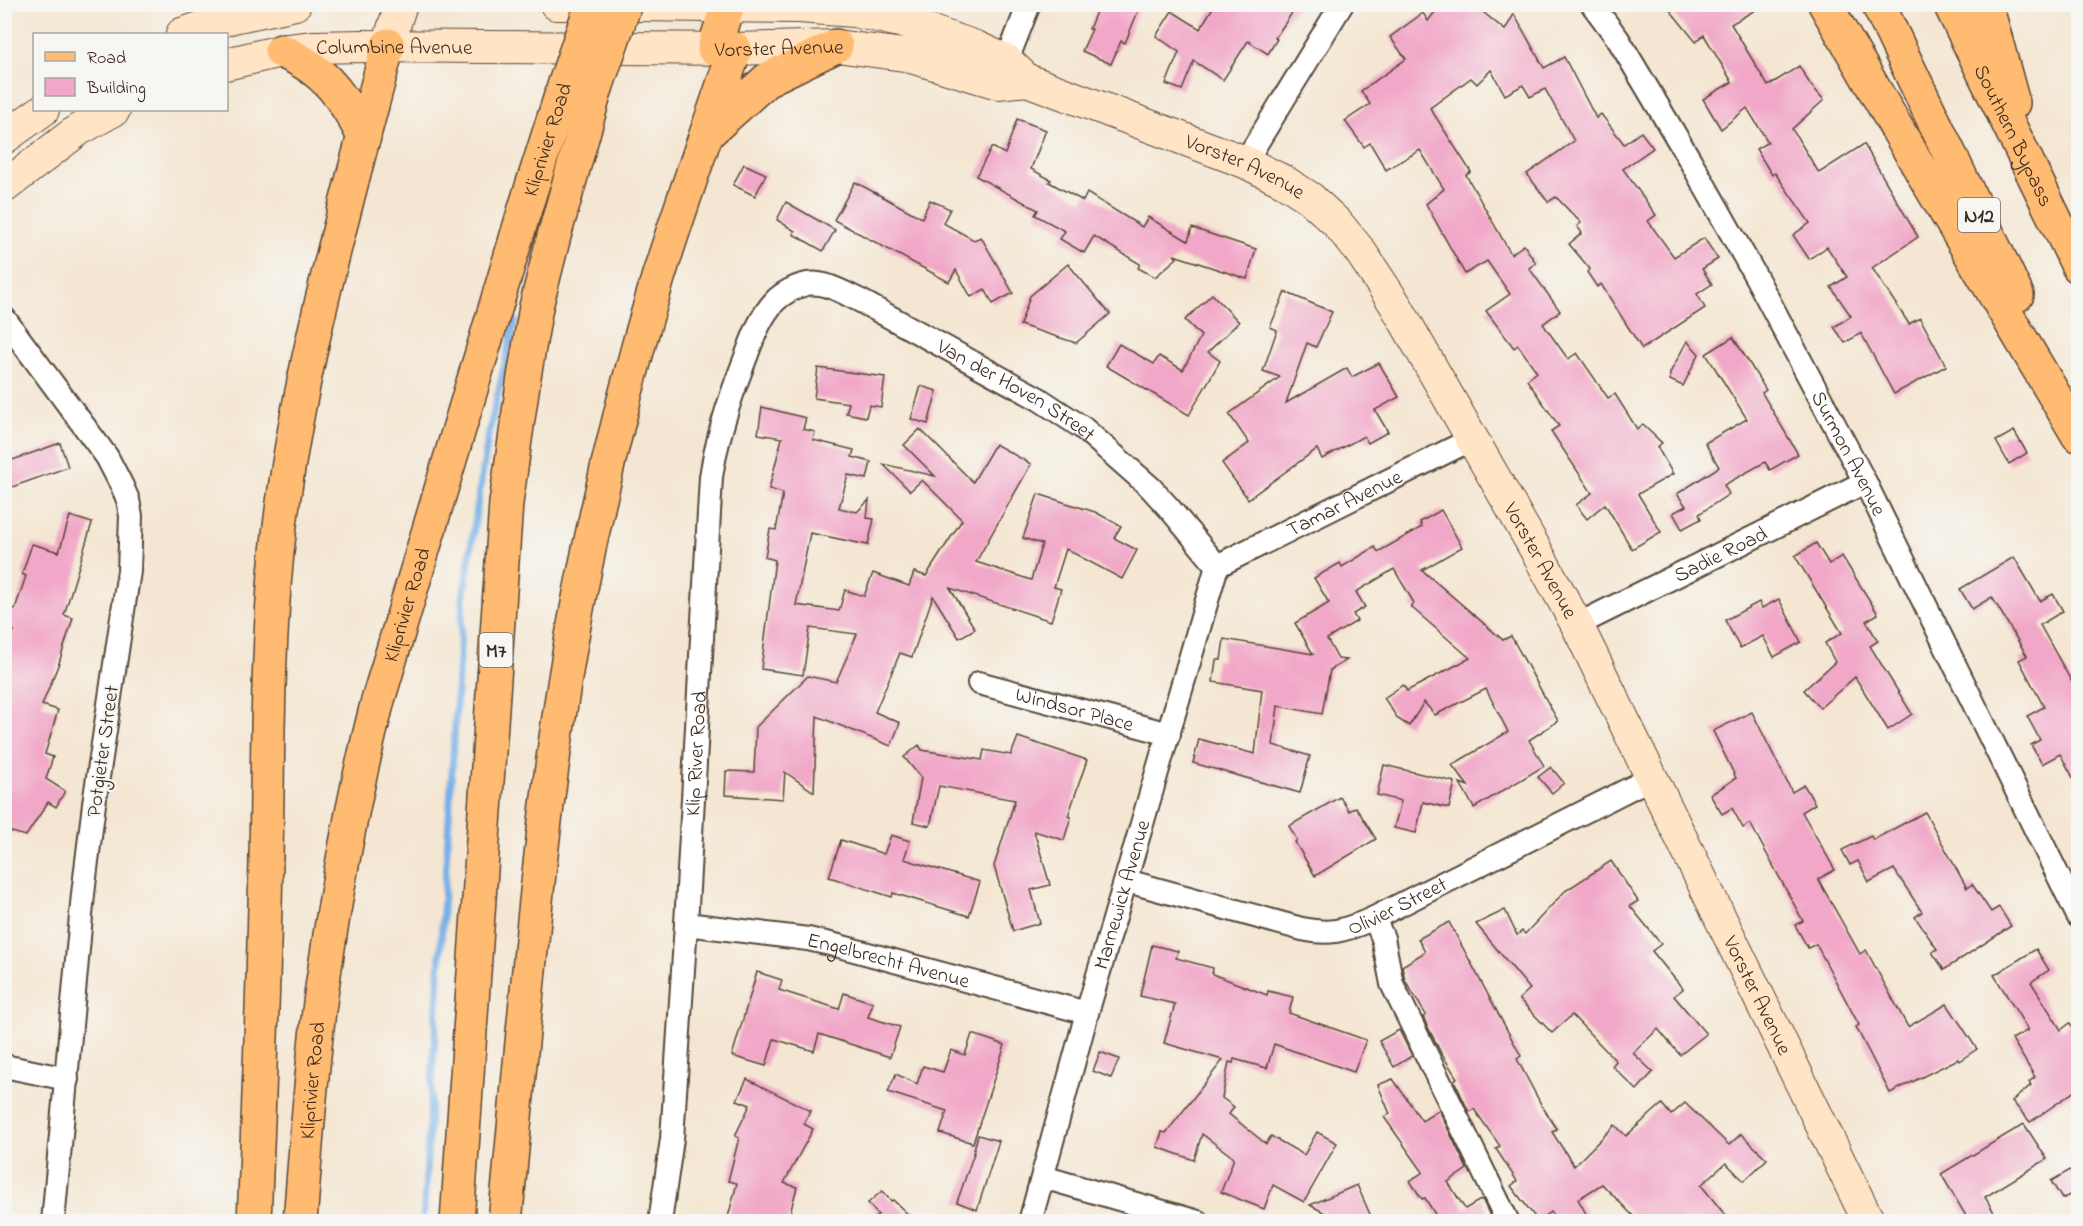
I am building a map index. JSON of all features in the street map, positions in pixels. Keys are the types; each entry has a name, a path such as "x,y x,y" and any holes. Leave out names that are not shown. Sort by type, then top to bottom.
{"main road":[{"path":"185,33 233,16 295,4"},
{"path":"254,1221 271,654 277,554 293,433 320,307 363,137 400,4"},
{"path":"556,4 610,5"},
{"path":"1825,4 2079,435"},
{"name":"N12","path":"1878,4 2079,426"},
{"name":"Southern Bypass","path":"1950,4 2079,266"},
{"path":"1984,4 2004,67 2020,147"},
{"name":"Vorster Avenue","path":"610,5 850,8 949,36 1010,75"},
{"name":"Kliprivier Road","path":"300,1221 321,997 342,861 363,757 527,202 581,86 610,5"},
{"path":"505,1221 538,885 556,741 580,595 633,366 662,267 705,137 725,49 740,5"},
{"name":"Columbine Avenue","path":"228,64 281,51 314,47 388,45 564,47"},
{"path":"705,137 737,105 768,79 836,46"},
{"name":"Vorster Avenue","path":"564,47 725,49 836,46 904,55 1010,75 1245,162 1286,182 1310,198 1343,230 1360,251 1395,304 1533,545 1576,625 1869,1221"},
{"path":"281,51 296,57 328,81 341,96 363,137"},
{"name":"Kliprivier Road","path":"457,1221 506,503 536,307 554,236 581,86"},
{"path":"4,187 78,130 112,111"},
{"path":"4,138 26,117"}],"street":[{"path":"1010,75 1029,4"},
{"path":"1245,162 1342,4"},
{"name":"Surmon Avenue","path":"1592,4 1618,39 1756,276 1865,482 2079,916"},
{"name":"Van der Hoven Street","path":"777,299 809,283 836,289 1039,399 1083,428 1150,487 1217,566"},
{"name":"Klip River Road","path":"660,1221 672,1139 710,500 716,446 728,405 760,322 777,299"},
{"name":"Potgieter Street","path":"4,318 106,457 122,486 131,516 129,571 95,793 83,894 53,1221"},
{"name":"Tamar Avenue","path":"1217,566 1472,439"},
{"name":"Sadie Road","path":"1576,625 1865,482"},
{"name":"Marnewick Avenue","path":"1030,1221 1087,1013 1217,566"},
{"name":"Windsor Place","path":"979,683 1169,735"},
{"name":"Olivier Street","path":"1127,880 1315,932 1342,932 1651,778"},
{"path":"1374,918 1383,938 1392,984 1508,1221"},
{"name":"Engelbrecht Avenue","path":"686,924 808,939 1087,1013"},
{"path":"4,1066 67,1079"},
{"path":"1043,1177 1198,1221"}],"building":[{"path":"1099,4 1141,4 1125,43 1121,41 1111,64 1082,51 1092,29 1089,29"},
{"path":"1215,4 1298,4 1275,38 1277,39 1268,54 1248,41 1223,80 1194,61 1182,90 1166,84 1179,52 1156,36 1172,11 1200,29"},
{"path":"1441,4 1473,4 1505,30 1514,14 1544,68 1564,57 1596,118 1601,114 1624,144 1641,132 1653,148 1623,169 1656,215 1648,221 1674,257 1704,238 1718,259 1702,269 1712,284 1697,294 1705,308 1642,349 1601,284 1597,287 1587,272 1590,269 1569,244 1582,233 1577,226 1581,223 1556,197 1548,202 1527,174 1574,141 1545,89 1530,97 1523,85 1505,95 1491,70 1477,84 1471,78 1430,108 1471,172 1466,175 1511,254 1524,245 1536,263 1529,268 1560,311 1543,324 1568,359 1577,353 1608,398 1615,394 1637,429 1643,425 1662,443 1657,447 1673,474 1638,494 1661,532 1632,549 1605,504 1587,519 1576,505 1592,493 1551,431 1559,426 1527,380 1537,372 1518,345 1514,348 1486,311 1510,294 1487,261 1465,274 1426,204 1444,189 1420,150 1386,170 1370,143 1364,147 1345,121 1370,104 1361,91 1406,59 1390,37 1423,13 1428,21"},
{"path":"1665,4 1766,4 1731,24 1768,86 1799,66 1810,84 1824,100 1792,129 1819,173 1864,144 1918,237 1872,268 1909,324 1920,318 1946,366 1894,394 1861,333 1845,343 1834,327 1851,316 1831,287 1847,277 1827,247 1809,259 1793,235 1810,223 1775,173 1772,175 1756,149 1768,142 1747,108 1721,129 1703,99 1732,82 1704,35 1696,42"},
{"path":"1017,119 1046,130 1031,169 1051,180 1049,182 1083,201 1087,193 1142,227 1148,217 1188,241 1192,228 1256,249 1247,279 1174,255 1177,258 1155,277 1138,268 1140,264 1094,236 1084,253 1060,239 1065,231 1035,215 1038,210 976,176 992,147 1005,154"},
{"path":"744,164 766,174 755,196 733,185"},
{"path":"855,182 922,218 930,200 950,209 943,223 974,240 981,237 1013,293 993,304 985,289 971,297 956,270 949,282 834,220"},
{"path":"786,202 835,230 823,251 793,234 795,231 777,220"},
{"path":"1068,264 1110,314 1076,343 1020,325 1030,296"},
{"path":"1285,292 1332,312 1316,347 1307,343 1286,403 1347,368 1352,377 1379,363 1399,397 1375,410 1388,432 1368,443 1364,436 1322,459 1317,449 1248,499 1222,463 1249,443 1229,414 1280,377 1263,371 1277,330 1270,327"},
{"path":"1212,294 1239,322 1208,352 1220,361 1189,415 1106,366 1119,344 1154,364 1159,356 1183,370 1201,336 1185,320"},
{"path":"1733,337 1766,390 1762,393 1798,454 1770,470 1765,462 1724,485 1729,494 1699,514 1701,519 1682,529 1673,513 1686,506 1677,494 1719,467 1705,443 1747,419 1706,354"},
{"path":"1687,341 1699,354 1683,386 1670,380 1670,373"},
{"path":"818,368 885,377 881,407 869,405 866,417 846,413 849,403 814,398"},
{"path":"921,386 937,391 928,424 911,419"},
{"path":"762,407 806,418 803,429 815,432 813,440 854,450 852,457 871,462 867,479 848,475 839,508 857,512 869,500 867,518 874,519 868,545 810,533 796,605 839,611 845,590 864,596 873,573 909,586 914,572 926,576 962,520 922,480 910,491 883,464 935,476 904,445 920,429 973,482 995,444 1031,464 976,562 1031,580 1042,544 1023,538 1038,494 1095,512 1121,526 1114,538 1137,550 1122,579 1066,549 1054,587 1061,589 1051,621 950,588 975,629 959,638 933,596 912,657 900,653 875,712 900,723 891,746 817,716 814,792 785,772 783,799 725,795 726,771 754,772 756,727 808,676 836,682 857,634 810,628 803,675 761,669 775,560 765,557 770,529 776,530 783,493 769,489 782,438 758,434"},
{"path":"2014,431 2027,453 2009,464 1996,441"},
{"path":"60,443 68,467 4,490 4,463"},
{"path":"1441,510 1462,547 1422,570 1503,640 1511,636 1558,721 1529,740 1544,766 1474,808 1460,783 1468,786 1452,765 1508,732 1486,689 1435,715 1424,702 1409,726 1398,719 1384,698 1403,685 1407,691 1470,658 1411,607 1414,603 1394,569 1356,592 1365,607 1353,614 1357,621 1327,639 1338,659 1347,660 1330,670 1322,714 1278,706 1273,745 1310,756 1300,793 1193,763 1199,739 1255,754 1262,690 1213,682 1216,660 1221,660 1224,639 1313,654 1295,623 1329,603 1314,578 1340,563 1342,567 1375,547 1378,552 1422,527 1420,522"},
{"path":"70,516 92,523 64,615 73,618 59,663 42,705 58,710 45,754 53,757 46,779 65,791 56,807 48,802 26,836 4,830 4,655 14,631 4,630 4,607 15,609 26,576 22,574 32,544 59,552"},
{"path":"1816,543 1829,564 1842,556 1878,614 1866,621 1878,641 1870,646 1912,714 1888,730 1855,677 1820,708 1804,690 1835,662 1825,643 1842,633 1795,556"},
{"path":"2014,557 2040,601 2053,594 2063,611 2040,625 2079,695 2079,788 2060,754 2042,764 2031,745 2040,740 2027,716 2044,707 2019,660 2027,656 1992,597 1972,609 1960,589"},
{"path":"1779,599 1801,642 1774,657 1763,636 1740,648 1725,620 1759,602 1762,608"},
{"path":"1752,712 1792,792 1804,785 1815,804 1802,812 1835,870 1818,879 1860,954 1866,950 1908,1027 1947,1004 1977,1049 1959,1061 1958,1059 1890,1093 1856,1027 1859,1025 1816,944 1808,948 1795,925 1803,921 1750,823 1743,828 1732,808 1722,814 1710,795 1736,778 1713,731"},
{"path":"1018,737 1087,760 1068,816 1071,817 1064,840 1034,831 1050,885 1031,890 1040,923 1013,931 994,866 1015,800 939,786 930,826 913,822 921,778 904,757 919,745 922,750 982,760 984,750 1011,755"},
{"path":"1384,765 1455,782 1449,808 1423,802 1416,833 1394,828 1401,801 1377,795"},
{"path":"1551,767 1564,783 1552,793 1538,777"},
{"path":"1340,797 1349,811 1356,807 1376,839 1315,876 1295,842 1297,840 1289,826"},
{"path":"1925,812 1967,888 1972,884 1991,912 1999,907 2011,926 1944,970 1932,952 1937,949 1915,917 1922,912 1894,869 1869,882 1858,861 1850,865 1842,850 1871,836 1873,840"},
{"path":"891,835 910,841 904,859 980,882 969,916 893,893 892,897 829,877 841,840 884,854"},
{"path":"1611,861 1638,901 1630,906 1661,944 1652,951 1683,989 1674,996 1706,1034 1680,1055 1658,1029 1633,1053 1653,1072 1637,1090 1612,1066 1616,1061 1572,1015 1552,1033 1519,999 1530,989 1476,924 1505,910 1517,935 1522,931 1525,934 1565,891"},
{"path":"1449,922 1521,1056 1517,1059 1557,1129 1552,1132 1574,1166 1615,1125 1626,1136 1662,1104 1671,1115 1685,1103 1729,1145 1741,1134 1767,1159 1744,1181 1726,1163 1701,1185 1730,1221 1638,1221 1602,1184 1578,1199 1590,1221 1557,1221 1551,1212 1538,1221 1511,1186 1517,1181 1496,1149 1500,1146 1474,1109 1469,1112 1454,1080 1457,1078 1441,1053 1423,1017 1426,1015 1405,980 1402,966 1425,952 1418,939"},
{"path":"1152,945 1178,951 1176,958 1213,968 1212,974 1267,995 1268,991 1293,997 1289,1013 1366,1040 1354,1072 1274,1044 1267,1068 1234,1059 1233,1063 1229,1062 1222,1098 1234,1107 1229,1114 1266,1144 1271,1136 1304,1155 1317,1132 1337,1143 1304,1202 1273,1185 1264,1209 1221,1192 1234,1158 1202,1134 1194,1160 1157,1147 1162,1132 1166,1133 1223,1060 1164,1043 1175,1004 1140,996"},
{"path":"2036,949 2049,970 2031,982 2061,1030 2070,1023 2079,1036 2079,1088 2030,1122 2012,1101 2031,1085 2029,1082 2035,1077 2012,1039 2028,1030 1994,975"},
{"path":"757,972 782,980 779,990 839,1009 844,993 873,1003 868,1017 900,1027 890,1057 819,1034 814,1051 774,1039 766,1066 732,1056"},
{"path":"1399,1030 1412,1056 1394,1067 1379,1041"},
{"path":"972,1034 1005,1045 973,1143 940,1133 947,1111 888,1092 896,1074 917,1084 923,1066 943,1072 951,1050 965,1055"},
{"path":"1100,1052 1119,1059 1111,1078 1093,1071"},
{"path":"747,1079 811,1111 804,1124 813,1129 784,1183 797,1187 788,1221 727,1221 737,1183 728,1181 739,1138 735,1136 750,1105 737,1100"},
{"path":"1393,1079 1422,1121 1439,1110 1467,1169 1448,1182 1465,1209 1482,1199 1490,1216 1482,1221 1439,1221 1425,1198 1422,1199 1410,1181 1423,1172 1384,1117 1390,1114 1378,1085"},
{"path":"2024,1124 2047,1159 1985,1197 1999,1221 1969,1221 1941,1174"},
{"path":"978,1135 999,1141 977,1210 957,1202"},
{"path":"2079,1165 2079,1190 2062,1199 2051,1181"},
{"path":"1357,1185 1373,1221 1340,1221 1310,1205"},
{"path":"882,1191 915,1221 871,1221 878,1215 868,1203"}],"waterway":[{"path":"423,1222 463,599 488,436 515,321"}]}
